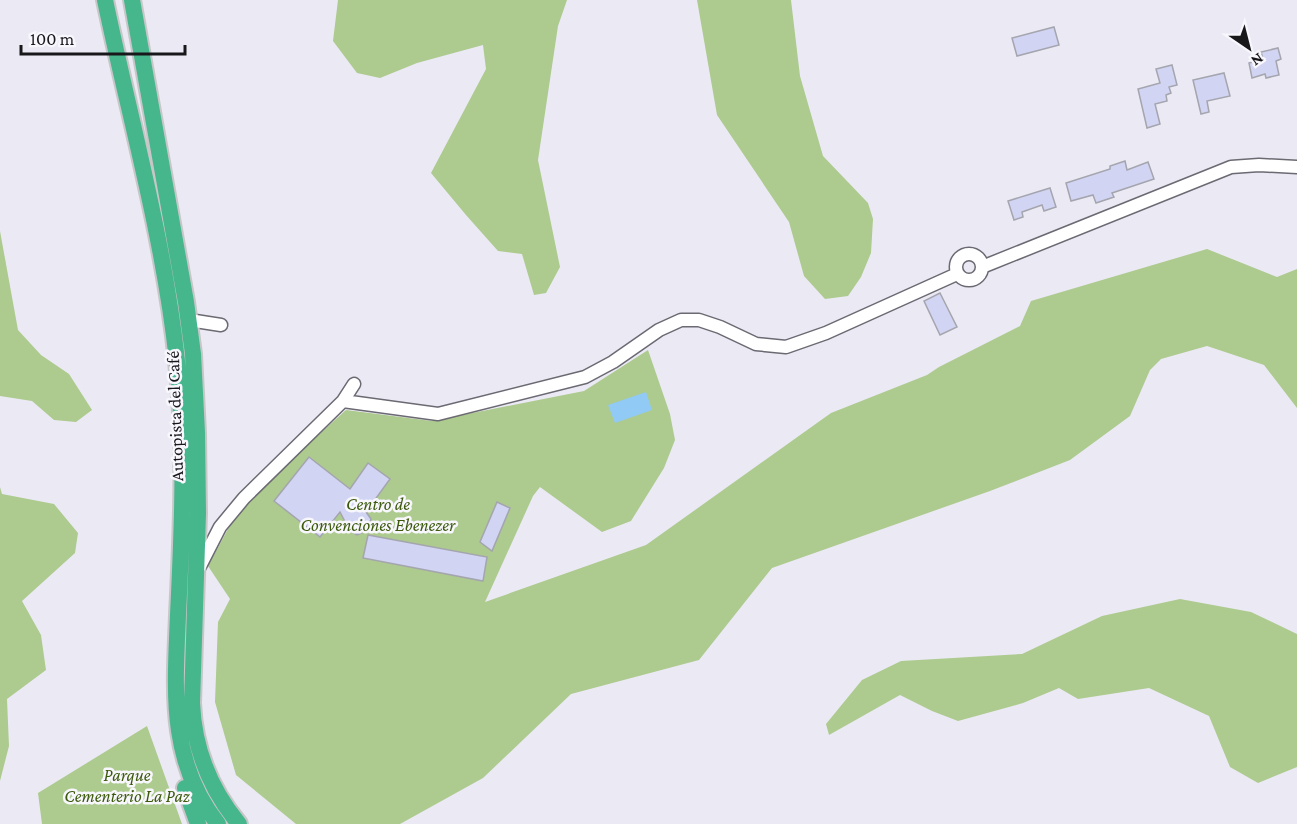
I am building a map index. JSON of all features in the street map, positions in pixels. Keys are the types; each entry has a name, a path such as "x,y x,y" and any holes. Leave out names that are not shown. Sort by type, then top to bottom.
{"highway":[{"name":"Autopista del Café","path":"105,0 151,205 177,364 181,494 176,711 183,754 201,799 218,824"},
{"name":"Autopista del Café","path":"132,0 189,320 194,371 197,433 192,703 197,743 214,788 239,824"},
{"path":"176,681 172,704 174,749 198,824"},
{"path":"197,743 240,813 250,824"}],"street":[{"path":"957,274 964,279 972,280 979,275 982,267 1232,167 1259,165 1297,167"},
{"path":"957,274 957,262 967,254 975,256 982,267"},
{"path":"343,401 438,414 585,377 613,362 659,330 681,320 699,320 756,344 786,347 826,333 957,274"},
{"path":"189,320 221,326"},
{"path":"196,573 220,527 244,498 343,401 354,384"}],"green space":[{"path":"338,0 567,0 558,26 538,160 560,267 546,293 534,295 522,254 498,251 431,173 486,69 483,45 417,63 380,78 357,73 333,41"},
{"path":"697,0 791,0 800,76 823,156 868,203 873,219 871,253 861,277 848,296 825,299 804,276 789,222 717,115"},
{"path":"0,231 18,330 41,355 69,374 92,410 76,422 54,420 32,401 0,396"},
{"name":"Centro de Convenciones Ebenezer","path":"1207,249 1277,277 1297,269 1297,408 1264,365 1207,346 1161,359 1150,370 1130,416 1070,460 990,491 772,568 699,660 571,694 483,778 400,824 296,824 236,775 215,702 218,622 230,599 208,566 235,516 265,483 346,410 432,421 584,391 648,350 670,414 675,440 664,468 631,521 602,532 540,487 533,496 485,602 646,545 831,413 927,375 1020,326 1031,301"},
{"path":"0,487 2,494 54,504 78,533 75,553 22,601 41,635 46,670 7,699 9,746 0,781"},
{"path":"1180,599 1251,612 1297,634 1297,767 1258,783 1230,767 1209,716 1149,688 1078,699 1059,688 1023,703 958,721 900,695 829,735 826,724 862,680 901,661 1022,654 1102,616"},
{"name":"Parque Cementerio La Paz","path":"147,726 182,824 42,824 38,793"}],"water":[{"path":"646,392 652,410 615,423 608,405"}],"building":[{"path":"1054,27 1059,45 1017,56 1012,38"},
{"path":"1278,48 1281,59 1276,61 1279,75 1266,78 1265,74 1252,78 1249,63 1263,59 1261,52"},
{"path":"1172,65 1177,85 1169,87 1171,93 1166,95 1167,101 1155,104 1160,124 1147,128 1138,89 1160,83 1156,69"},
{"path":"1224,73 1230,96 1207,101 1209,112 1201,114 1193,80"},
{"path":"1125,161 1127,170 1148,162 1154,179 1112,193 1114,197 1096,203 1093,195 1071,201 1066,183 1110,169 1110,166"},
{"path":"1050,188 1056,207 1044,211 1042,205 1022,212 1023,217 1014,220 1008,201"},
{"path":"940,293 957,327 940,335 924,301"},
{"path":"309,457 350,489 368,463 390,479 366,512 371,519 368,530 357,535 350,531 340,512 320,537 274,501"},
{"path":"497,502 510,508 492,551 480,542"},
{"path":"368,535 487,557 483,581 363,558"}]}
